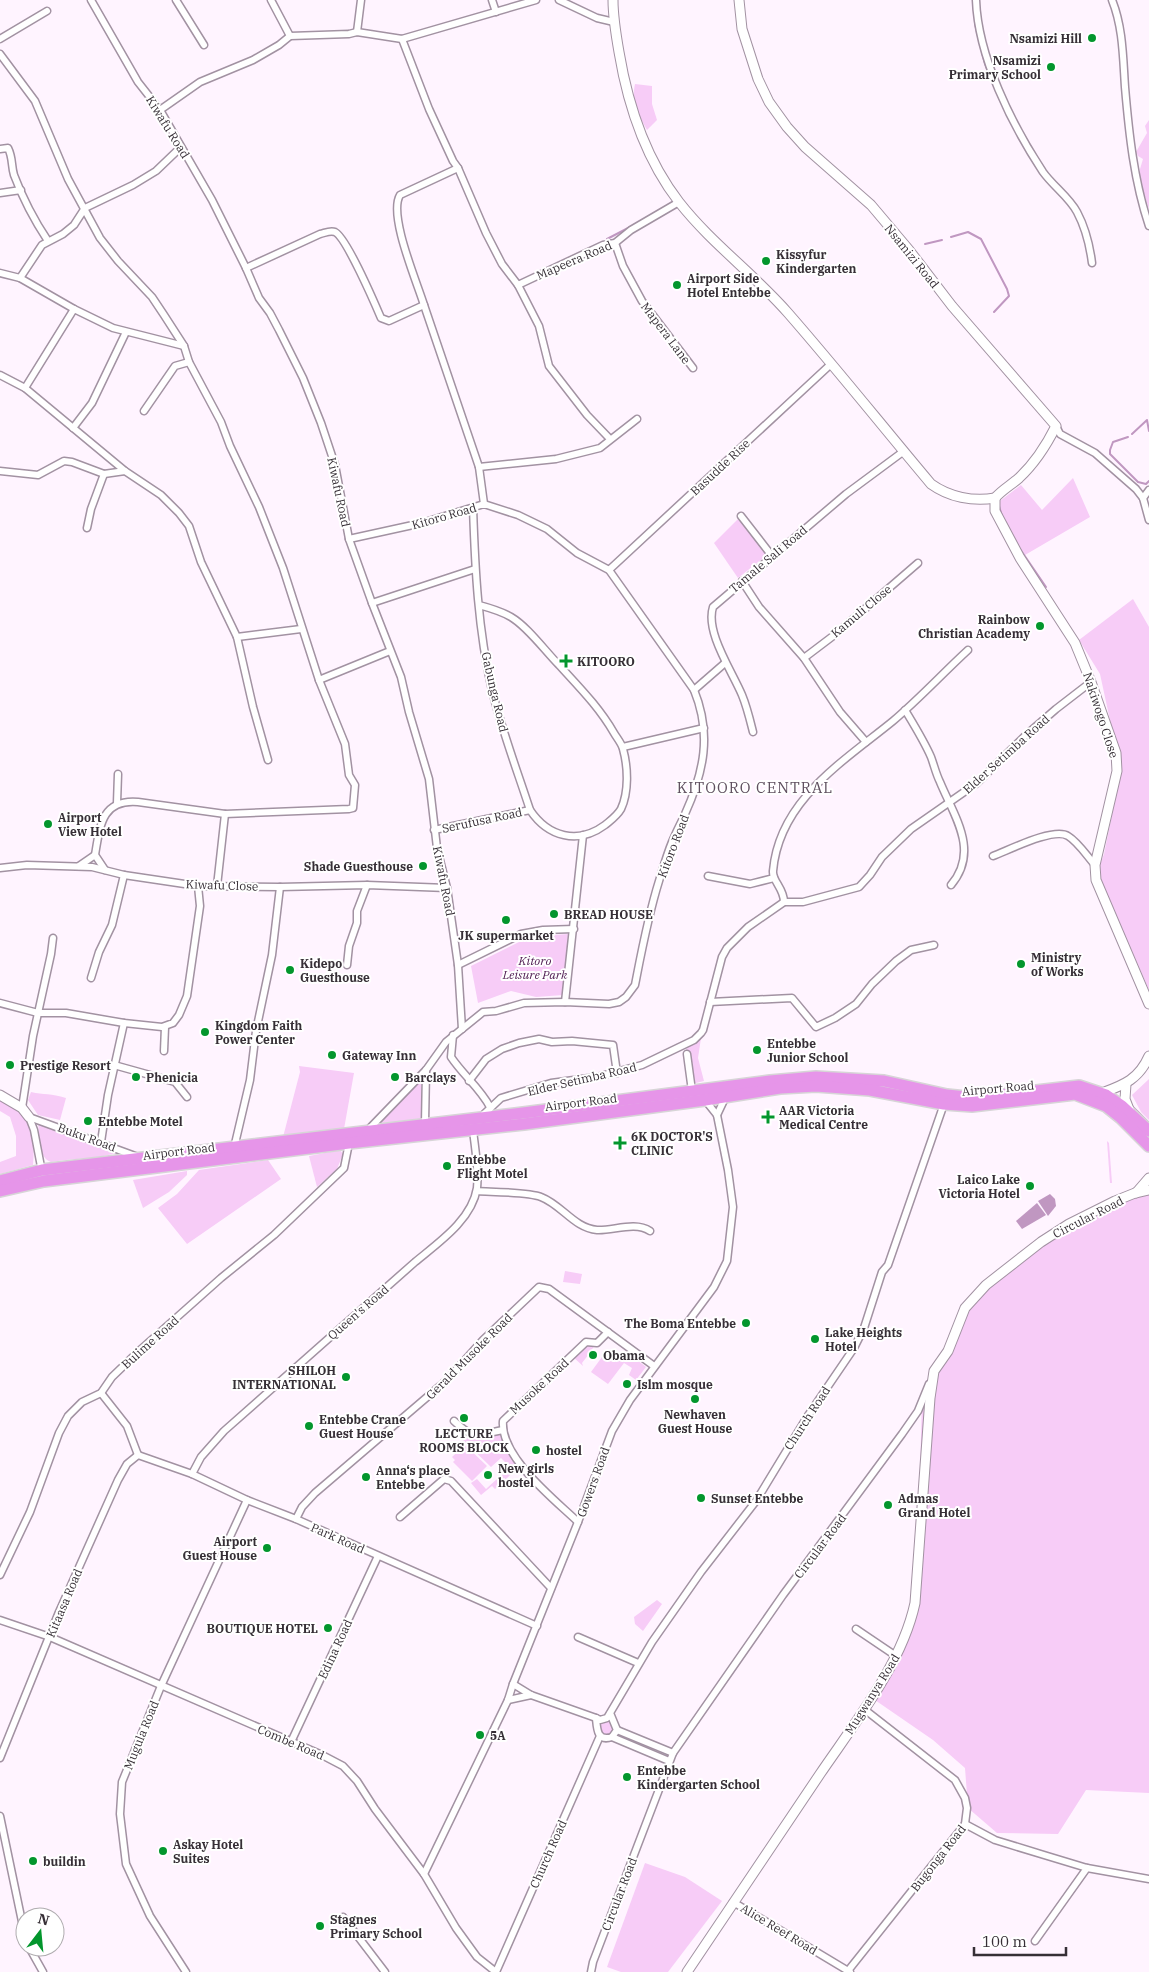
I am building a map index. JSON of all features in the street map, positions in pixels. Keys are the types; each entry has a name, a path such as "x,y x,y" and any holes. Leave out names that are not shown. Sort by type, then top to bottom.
{"highway":[{"name":"Airport Road","path":"0,1192 43,1175 157,1168 367,1131 692,1091 842,1086 988,1105 1087,1087 1102,1093 1122,1106 1149,1131"},
{"name":"Airport Road","path":"1075,1090 1106,1106 1149,1146"},
{"name":"Airport Road","path":"0,1181 144,1159 234,1148 306,1143 349,1143 473,1130 705,1100 726,1091"}],"street":[{"name":"Kiwafu Road","path":"91,0 138,82 160,110 212,200 246,268 258,298 270,312 302,378 320,423 335,465 349,539 401,677 409,712 429,779 434,830 447,888 458,965 462,1029"},
{"path":"176,0 204,44"},
{"path":"271,0 290,36"},
{"path":"357,32 361,0"},
{"path":"492,0 496,12"},
{"path":"160,110 200,82 253,60 279,46 290,36 349,34 357,32 402,39 536,0"},
{"path":"558,0 597,18 614,22"},
{"path":"613,0 614,22 622,73 638,127 647,150 679,202 719,245 787,312 931,484 954,496 975,499 995,498 1004,488 1019,478 1048,442 1056,426"},
{"name":"Nsamizi Road","path":"739,0 742,28 758,79 769,102 787,127 805,147 871,205 952,306 1056,426"},
{"path":"976,0 979,27 986,56 1004,100 1025,144 1051,184 1077,212 1092,263"},
{"path":"1112,0 1120,31 1134,166 1138,190 1149,226"},
{"path":"0,39 47,11"},
{"path":"402,39 429,109 458,168 486,233 502,264 518,285 539,326 549,366 591,420 610,439"},
{"path":"0,54 35,101 68,179 100,238 118,261 152,297 184,346 189,362 221,422 230,446 259,507 283,568 318,680 345,744 349,775 355,785 353,808 225,814 138,802 126,801 117,803 107,813 100,826 95,854 105,870"},
{"path":"20,278 34,256 48,242 63,234 74,225 85,208 133,185 156,171 181,147"},
{"path":"0,149 8,148 13,158 13,172 28,210 48,242"},
{"path":"458,168 400,195 396,205 405,254 418,283 480,467 484,504"},
{"path":"0,193 21,190"},
{"name":"Mapeera Road","path":"518,285 602,245 614,243 631,230 679,202"},
{"path":"246,268 320,234 330,231 335,232 340,235 348,249 381,318 389,321 424,305"},
{"name":"Mapera Lane","path":"614,243 623,266 642,301 693,368"},
{"path":"0,273 20,278 74,309 113,328 184,346"},
{"path":"25,388 74,309"},
{"path":"73,428 92,403 126,332"},
{"path":"144,411 175,366 189,362"},
{"name":"Basudde Rise","path":"609,570 831,364"},
{"path":"0,375 25,388 125,472 161,495 184,520 205,571 237,637 253,707 268,760"},
{"path":"480,467 556,459 600,448 637,419"},
{"path":"1056,426 1060,434 1095,454 1143,498 1149,520"},
{"name":"Tamale Sali Road","path":"725,663 711,623 710,614 713,607 846,494 904,451"},
{"path":"0,471 38,475 64,461 72,462 104,474 125,472"},
{"path":"87,528 91,509 104,474"},
{"path":"1143,498 1149,490"},
{"name":"Nakiwogo Close","path":"995,498 995,511 1020,558 1075,644 1091,682 1116,753 1117,771 1095,865 1098,885 1149,1004"},
{"name":"Kitoro Road","path":"349,539 422,523 484,504 518,515 547,529 577,553 609,570 694,690 701,706 704,728 704,759 686,814 672,841 658,883 644,931 632,992 619,1002 609,1004 524,1003 496,1011 483,1012 453,1034 426,1070 367,1131"},
{"name":"Gabunga Road","path":"473,507 475,569 479,605 492,689 501,724 530,810 536,820 548,829 566,837 583,835"},
{"path":"741,516 772,556"},
{"name":"Kamuli Close","path":"804,658 837,633 918,562"},
{"path":"372,603 475,569"},
{"path":"742,581 759,606 804,658 840,712 866,742"},
{"path":"479,605 497,610 513,618 583,690 605,718 623,747 627,773 622,807 617,815 597,830 583,835 565,1002"},
{"path":"237,637 301,629"},
{"path":"784,902 782,889 772,873 779,845 790,818 817,784 905,710 968,650"},
{"path":"318,680 390,651"},
{"path":"694,690 725,663 735,678 744,700 753,732"},
{"name":"Elder Setimba Road","path":"481,1117 501,1098 540,1086 616,1073 642,1065 694,1040 701,1033 722,958 727,948 748,927 784,902 803,902 859,887 895,843 925,818 950,803 977,783 1007,752 1056,709 1091,682"},
{"path":"905,710 930,756 940,784 950,803 964,844 961,871 951,885"},
{"path":"623,747 704,728"},
{"path":"117,803 118,774"},
{"name":"Serufusa Road","path":"434,830 530,810"},
{"path":"217,886 225,814"},
{"path":"993,856 1051,833 1063,833 1070,837 1095,865"},
{"path":"79,866 95,854"},
{"name":"Kiwafu Close","path":"0,868 27,865 92,867 198,886 280,888 367,885 447,888"},
{"path":"91,978 99,952 112,926 124,874"},
{"path":"708,876 750,884 774,878"},
{"path":"347,964 357,911 367,885"},
{"path":"0,1003 38,1013 66,1013 124,1023 165,1027 173,1023 179,1015 187,996 200,906 198,886"},
{"path":"234,1148 250,1080 256,1031 272,955 280,888"},
{"path":"458,965 520,934 543,930 574,929"},
{"path":"22,1108 32,1042 53,938"},
{"path":"710,1002 792,998 816,1027 835,1018 856,1004 872,984 896,961 911,950 934,945"},
{"path":"101,1142 114,1065 124,1023"},
{"path":"164,1051 165,1027"},
{"path":"453,1034 451,1057 469,1081 483,1094 490,1107"},
{"path":"469,1081 486,1059 502,1049 540,1039 552,1042 572,1041 613,1045 616,1073"},
{"path":"687,1054 692,1091"},
{"path":"1102,1093 1126,1084 1139,1072 1149,1056"},
{"path":"114,1065 175,1082 187,1097"},
{"path":"425,1124 426,1070"},
{"path":"1126,1084 1125,1099 1131,1114"},
{"path":"717,1115 726,1091"},
{"path":"0,1096 22,1108 29,1117 34,1130 43,1175"},
{"name":"Church Road","path":"610,1713 638,1663 701,1572 756,1501 806,1417 858,1341 882,1272 888,1265 946,1099"},
{"name":"Gowers Road","path":"424,1874 508,1700 612,1431 625,1406 714,1287 728,1260 733,1207 728,1170 717,1115 705,1100"},
{"name":"Buku Road","path":"29,1117 144,1159 157,1168"},
{"name":"Queen's Road","path":"192,1474 204,1453 224,1431 464,1218 476,1191 478,1170 473,1130"},
{"name":"Bulime Road","path":"0,1576 30,1512 59,1433 68,1416 82,1402 101,1393 112,1377 139,1351 221,1278 274,1235 344,1168 349,1143"},
{"name":"Circular Road","path":"1136,1193 1149,1178"},
{"name":"Circular Road","path":"591,1972 593,1962 673,1753 783,1595 918,1410 934,1371 948,1351 965,1308 986,1285 1041,1242 1069,1224 1106,1205 1149,1190"},
{"path":"476,1191 541,1197 579,1224 588,1228 597,1230 636,1227 645,1228 650,1231"},
{"name":"Gerald Musoke Road","path":"296,1519 302,1507 315,1493 447,1380 483,1340 536,1288 549,1289 654,1366"},
{"name":"Musoke Road","path":"503,1430 503,1421 507,1416 577,1350 586,1342 597,1343 608,1332"},
{"name":"Mugwanya Road","path":"687,1972 864,1709 896,1656 908,1630 915,1604 927,1422 934,1371"},
{"path":"101,1393 127,1426 138,1454"},
{"path":"454,1421 467,1434 475,1435 503,1430 521,1465 578,1522"},
{"name":"Park Road","path":"138,1454 192,1474 247,1500 296,1519 537,1626"},
{"name":"Kitaasa Road","path":"0,1758 6,1739 118,1480 127,1464 138,1454"},
{"path":"400,1517 444,1479 451,1481 551,1588"},
{"name":"Mugula Road","path":"186,1972 150,1916 126,1864 120,1814 122,1782 162,1686 247,1500"},
{"name":"Edina Road","path":"291,1742 378,1556"},
{"name":"Combe Road","path":"0,1620 50,1637 322,1755 343,1766 357,1781 375,1809 424,1874 456,1928 477,1957 496,1972"},
{"path":"856,1629 896,1656"},
{"path":"578,1638 638,1663"},
{"path":"513,1684 531,1695 600,1720 607,1718 610,1713"},
{"path":"508,1700 531,1695"},
{"name":"Bugonga Road","path":"849,1972 965,1824 967,1808 965,1798 955,1780 864,1709"},
{"path":"610,1713 617,1730 673,1753"},
{"path":"596,1718 597,1732 600,1736 606,1739 612,1737 617,1730"},
{"name":"Church Road","path":"496,1972 600,1736"},
{"path":"612,1737 669,1761"},
{"path":"0,1816 19,1907"},
{"path":"965,1824 995,1840 1087,1868 1149,1879"},
{"path":"1035,1941 1087,1868"},
{"name":"Alice Reef Road","path":"733,1902 849,1972"},
{"path":"343,1916 385,1972"},
{"path":"34,1957 43,1972"}],"green space":[{"path":"635,84 652,86 652,104 657,120 647,130 635,102"},
{"path":"1149,120 1149,209 1139,178 1143,159 1136,152 1147,133 1145,126"},
{"path":"1073,478 1090,517 1025,555 1004,521 1000,501 1021,485 1042,510"},
{"path":"738,519 767,555 738,578 714,543"},
{"path":"1133,599 1149,627 1149,990 1101,881 1100,865 1104,854 1121,771 1100,674 1079,640"},
{"name":"Kitoro Leisure Park","path":"568,934 563,995 536,997 511,991 478,1003 471,966 529,937"},
{"path":"701,1038 698,1058 704,1081 692,1084 685,1053 687,1047"},
{"path":"299,1066 354,1073 344,1129 283,1137 300,1072"},
{"path":"421,1077 421,1119 377,1127"},
{"path":"1149,1079 1149,1120 1141,1112 1132,1095"},
{"path":"31,1092 66,1098 60,1120 38,1115 28,1100"},
{"path":"0,1099 19,1109 25,1116 31,1129 34,1151 33,1165 0,1174 0,1162 16,1156 16,1136 10,1117 0,1111"},
{"path":"38,1124 120,1152 103,1156 51,1162 47,1160 42,1151"},
{"path":"1107,1141 1109,1143 1112,1183 1110,1183"},
{"path":"340,1150 343,1154 337,1169 317,1187 309,1156"},
{"path":"268,1160 281,1179 187,1244 158,1208 177,1194 199,1170"},
{"path":"187,1171 187,1175 169,1192 143,1208 133,1180"},
{"path":"1149,1193 1149,1793 1086,1790 1058,1834 997,1833 968,1808 965,1768 933,1740 872,1698 916,1610 922,1401 927,1380 948,1361 963,1320 977,1297 1052,1237 1119,1203"},
{"path":"565,1271 582,1274 580,1284 563,1282"},
{"path":"589,1343 596,1344 587,1353 589,1354 582,1363 583,1366 573,1357"},
{"path":"628,1353 646,1367 636,1380 629,1375 632,1368 624,1363 608,1384 591,1372 602,1357 612,1359 624,1357"},
{"path":"500,1431 519,1467 495,1489 492,1486 481,1495 471,1483 477,1479 486,1489 510,1467 501,1458 491,1467 462,1439"},
{"path":"465,1445 487,1466 472,1481 453,1462 455,1460 452,1457"},
{"path":"657,1600 662,1604 643,1631 635,1624 634,1617"},
{"path":"607,1720 613,1722 615,1728 613,1734 607,1736 601,1734 599,1728 601,1722"},
{"path":"645,1863 685,1877 722,1901 668,1972 621,1972 607,1967"}],"shaded area":[{"path":"1050,1194 1055,1199 1056,1206 1048,1216 1038,1201"},
{"path":"1037,1203 1046,1215 1022,1229 1016,1221"}],"waterway":[{"path":"975,24 985,64 993,84"},
{"path":"607,239 630,227"},
{"path":"951,237 968,232 981,239 1009,296 994,312"},
{"path":"925,244 942,240"},
{"path":"1132,434 1147,420 1149,431"},
{"path":"1128,437 1113,442 1110,454 1138,482 1146,484 1149,481"},
{"path":"999,506 1002,516"},
{"path":"1020,549 1046,587"},
{"path":"1131,1105 1149,1123"}],"place":[{"name":"Nsamizi Hill","path":"1092,38"},
{"name":"Nsamizi Primary School","path":"1051,67"},
{"name":"Kissyfur Kindergarten","path":"766,261"},
{"name":"Airport Side Hotel Entebbe","path":"677,285"},
{"name":"Rainbow Christian Academy","path":"1040,626"},
{"name":"KITOORO","path":"566,661"},
{"name":"Airport View Hotel","path":"48,824"},
{"name":"Shade Guesthouse","path":"423,866"},
{"name":"BREAD HOUSE","path":"554,914"},
{"name":"JK supermarket","path":"506,920"},
{"name":"Ministry of Works","path":"1021,964"},
{"name":"Kidepo Guesthouse","path":"290,970"},
{"name":"Kingdom Faith Power Center","path":"205,1032"},
{"name":"Entebbe Junior School","path":"757,1050"},
{"name":"Gateway Inn","path":"332,1055"},
{"name":"Prestige Resort","path":"10,1065"},
{"name":"Phenicia","path":"136,1077"},
{"name":"Barclays","path":"395,1077"},
{"name":"AAR Victoria Medical Centre","path":"768,1117"},
{"name":"Entebbe Motel","path":"88,1121"},
{"name":"6K DOCTOR'S CLINIC","path":"620,1143"},
{"name":"Entebbe Flight Motel","path":"447,1166"},
{"name":"Laico Lake Victoria Hotel","path":"1030,1186"},
{"name":"The Boma Entebbe","path":"746,1323"},
{"name":"Lake Heights Hotel","path":"815,1339"},
{"name":"Obama","path":"593,1355"},
{"name":"SHILOH INTERNATIONAL","path":"346,1377"},
{"name":"Islm mosque","path":"627,1384"},
{"name":"Newhaven Guest House","path":"695,1399"},
{"name":"LECTURE ROOMS BLOCK","path":"464,1418"},
{"name":"Entebbe Crane Guest House","path":"309,1426"},
{"name":"hostel","path":"536,1450"},
{"name":"New girls hostel","path":"488,1475"},
{"name":"Anna‘s place Entebbe","path":"366,1477"},
{"name":"Sunset Entebbe","path":"701,1498"},
{"name":"Admas Grand Hotel","path":"888,1505"},
{"name":"Airport Guest House","path":"267,1548"},
{"name":"BOUTIQUE HOTEL","path":"328,1628"},
{"name":"5A","path":"480,1735"},
{"name":"Entebbe Kindergarten School","path":"627,1777"},
{"name":"Askay Hotel Suites","path":"163,1851"},
{"name":"buildin","path":"33,1861"},
{"name":"Stagnes Primary School","path":"320,1926"}],"district":[{"name":"KITOORO CENTRAL","path":"755,787"}]}
